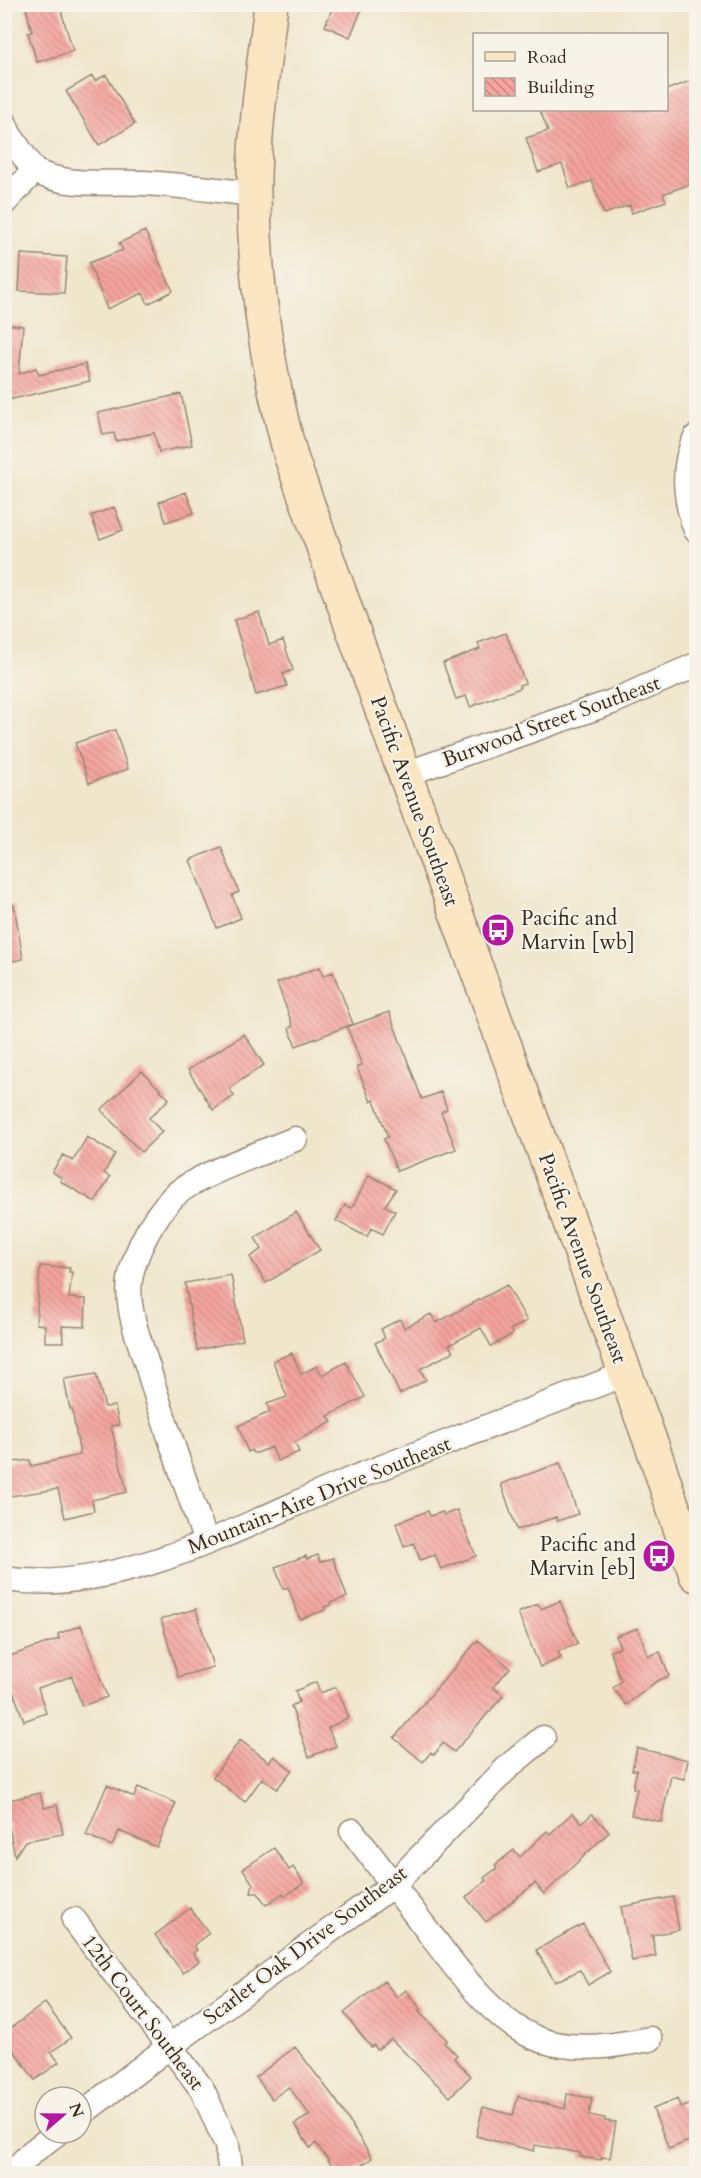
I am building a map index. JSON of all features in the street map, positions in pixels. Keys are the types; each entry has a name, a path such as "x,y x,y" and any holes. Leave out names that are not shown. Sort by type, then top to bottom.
{"main road":[{"name":"Pacific Avenue Southeast","path":"271,4 259,116 254,194 260,288 278,407 291,457 696,1575"}],"street":[{"path":"4,122 9,134 34,171 52,180 80,183 143,183 254,194"},
{"path":"4,203 34,171"},
{"path":"696,436 687,465 686,490 691,518 696,530"},
{"name":"Burwood Street Southeast","path":"405,774 612,702 696,665"},
{"path":"206,1542 132,1318 130,1275 149,1230 172,1197 216,1172 295,1139"},
{"name":"Mountain-Aire Drive Southeast","path":"4,1579 59,1581 105,1575 148,1563 206,1542 361,1476 625,1374"},
{"name":"Scarlet Oak Drive Southeast","path":"93,2105 170,2046 393,1885 509,1766 543,1738"},
{"path":"352,1831 465,1979 504,2020 540,2040 577,2046 616,2046 650,2039"},
{"name":"12th Court Southeast","path":"74,1920 201,2089 227,2145 231,2174"},
{"path":"11,2174 42,2145"}],"building":[{"path":"25,4 59,4 73,51 37,62 28,33 32,32"},
{"path":"334,4 364,4 350,37 325,26"},
{"path":"106,75 135,124 99,145 66,91 92,76 95,81"},
{"path":"696,79 696,182 663,194 666,201 632,213 630,205 604,214 592,181 570,188 562,164 538,172 526,138 548,131 540,111 668,111 668,89"},
{"path":"145,231 173,291 148,304 143,293 107,309 89,263 123,250 119,243"},
{"path":"21,254 67,257 64,293 19,291"},
{"path":"4,324 23,326 19,374 36,368 39,375 85,364 90,381 4,401"},
{"path":"181,394 192,445 159,452 154,433 116,441 114,433 103,435 98,413"},
{"path":"186,492 194,513 166,522 159,502"},
{"path":"114,507 123,530 100,539 91,516"},
{"path":"259,612 269,645 283,640 293,670 283,674 287,686 256,695 234,620"},
{"path":"506,633 525,683 519,685 520,688 470,707 466,696 456,699 443,663 480,649 478,643"},
{"path":"115,730 128,769 89,783 75,743"},
{"path":"221,847 239,892 232,895 241,918 217,928 190,860"},
{"path":"14,905 23,959 4,963 4,906"},
{"path":"320,967 323,976 333,972 353,1024 296,1046 289,1028 293,1026 277,983"},
{"path":"389,1012 422,1099 441,1092 447,1109 441,1112 456,1149 397,1171 384,1139 388,1137 374,1100 371,1102 357,1067 362,1065 347,1027"},
{"path":"244,1034 264,1065 229,1088 234,1096 213,1110 188,1070"},
{"path":"142,1071 169,1099 149,1118 162,1132 141,1152 101,1110"},
{"path":"87,1137 115,1154 104,1173 110,1177 95,1202 60,1181 62,1178 52,1172 63,1155 73,1161"},
{"path":"369,1175 396,1189 385,1206 395,1211 383,1234 371,1228 367,1237 336,1221 345,1205 352,1208"},
{"path":"296,1212 320,1250 266,1283 250,1257 262,1249 255,1238"},
{"path":"40,1266 70,1268 69,1272 72,1272 69,1298 86,1299 85,1327 62,1326 63,1342 45,1342 45,1325 36,1324"},
{"path":"231,1275 243,1340 197,1350 185,1283"},
{"path":"507,1285 527,1321 510,1330 513,1334 491,1346 481,1328 449,1345 453,1352 420,1369 426,1380 400,1394 375,1343 385,1338 381,1329 400,1319 404,1328 431,1314 436,1323"},
{"path":"292,1353 301,1374 317,1366 322,1375 346,1362 365,1397 328,1416 332,1422 295,1442 299,1452 277,1461 272,1447 257,1453 251,1450 248,1452 238,1426 270,1412 267,1404 287,1397 273,1361"},
{"path":"96,1374 105,1407 115,1406 119,1425 111,1426 127,1492 92,1500 94,1511 65,1518 58,1489 4,1497 4,1463 30,1460 31,1466 80,1455 64,1379"},
{"path":"560,1463 578,1514 557,1521 556,1517 517,1530 501,1484"},
{"path":"457,1510 476,1556 441,1569 435,1555 420,1560 414,1543 404,1547 396,1523 428,1511 430,1516 443,1512 444,1515"},
{"path":"318,1555 320,1562 333,1558 347,1597 330,1603 331,1605 324,1607 325,1610 300,1619 288,1587 283,1589 275,1567 306,1556 307,1559"},
{"path":"560,1601 578,1644 558,1651 561,1658 540,1667 518,1613 538,1604 541,1609"},
{"path":"196,1609 213,1667 178,1677 161,1619"},
{"path":"81,1625 107,1697 82,1706 72,1676 38,1688 46,1713 24,1721 4,1666 4,1658 59,1639 58,1634"},
{"path":"638,1628 648,1656 660,1652 669,1676 657,1681 626,1705 613,1688 621,1681 610,1651 620,1648 616,1636"},
{"path":"478,1640 510,1668 493,1687 503,1696 454,1752 443,1743 434,1755 431,1752 423,1762 394,1738"},
{"path":"316,1682 320,1693 336,1687 349,1717 328,1728 336,1746 309,1757 291,1706 299,1702 295,1691"},
{"path":"240,1740 269,1762 274,1756 292,1770 277,1789 262,1778 245,1802 213,1777"},
{"path":"637,1748 688,1760 684,1779 671,1776 661,1822 631,1815 637,1789 633,1788 637,1770 632,1770"},
{"path":"107,1785 134,1797 138,1787 176,1803 157,1847 119,1831 112,1846 86,1835"},
{"path":"40,1793 44,1808 57,1805 63,1834 25,1841 15,1856 8,1822 4,1820 5,1801"},
{"path":"572,1813 582,1823 592,1814 609,1832 544,1894 535,1883 486,1922 466,1897 486,1881 484,1878 497,1868 495,1865 514,1850 520,1857 547,1831 550,1834"},
{"path":"274,1848 289,1870 293,1867 304,1883 285,1896 283,1893 266,1905 258,1893 251,1893 253,1884 243,1869"},
{"path":"673,1897 679,1930 652,1935 656,1956 632,1961 621,1907"},
{"path":"190,1908 209,1933 194,1945 197,1950 193,1953 199,1961 183,1973 155,1935"},
{"path":"583,1924 610,1972 588,1985 580,1970 555,1982 536,1950"},
{"path":"384,1981 397,1997 406,1990 421,2009 418,2011 447,2040 444,2043 457,2055 454,2058 471,2076 450,2097 391,2039 377,2050 374,2045 371,2047 344,2013"},
{"path":"45,2003 71,2038 51,2052 59,2062 35,2080 4,2037 4,2033"},
{"path":"295,2047 336,2100 372,2158 348,2174 338,2174 316,2143 310,2148 295,2124 310,2115 289,2087 272,2099 256,2077"},
{"path":"567,2094 592,2098 589,2115 616,2122 610,2158 602,2157 601,2160 580,2157 580,2153 535,2145 534,2151 476,2136 483,2107 513,2115 518,2096 565,2109"},
{"path":"677,2099 681,2108 696,2102 696,2138 669,2149 653,2109"}],"place":[{"name":"Pacific and Marvin [wb]","path":"498,930"},
{"name":"Pacific and Marvin [eb]","path":"659,1556"}]}
